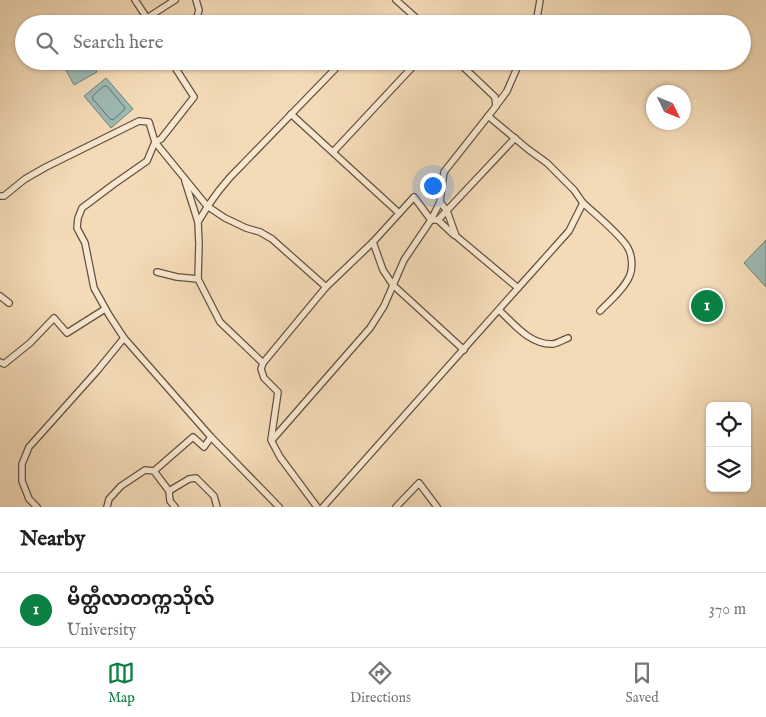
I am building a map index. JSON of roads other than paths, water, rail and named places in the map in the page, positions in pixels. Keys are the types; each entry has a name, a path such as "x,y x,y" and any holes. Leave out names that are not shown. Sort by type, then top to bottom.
{"street":[{"path":"136,0 145,15"},
{"path":"152,15 175,0"},
{"path":"196,0 199,10 198,15"},
{"path":"396,0 413,15"},
{"path":"538,15 540,0"},
{"path":"177,70 194,97 161,139 155,142 147,161 82,208 76,228 85,243 94,288 124,338 210,437 279,507"},
{"path":"198,222 207,206 227,180 334,70"},
{"path":"333,152 410,70"},
{"path":"466,70 495,97 496,106"},
{"path":"271,440 370,328 384,306 404,260 431,220 440,202 444,172 507,91 516,70"},
{"path":"291,114 399,213"},
{"path":"488,116 547,163 574,190 583,204 628,247 632,261 630,274 619,292 600,311"},
{"path":"0,196 4,196 25,179 46,167 139,121 148,122 155,142 207,206 225,218 272,238 326,287"},
{"path":"438,220 515,138"},
{"path":"183,176 198,222 198,279 220,322 264,363"},
{"path":"317,507 280,457 271,440 278,392 264,378 261,369 326,287 373,242 414,197 431,220"},
{"path":"440,202 447,211 456,236"},
{"path":"323,507 569,231 583,204"},
{"path":"431,220 438,220 518,288"},
{"path":"373,242 383,270 393,285 464,350"},
{"path":"157,272 177,278 198,279"},
{"path":"0,296 9,304"},
{"path":"0,362 4,364 30,344 54,318 67,333 105,309"},
{"path":"499,310 531,339 554,344 568,338"},
{"path":"37,507 29,499 22,481 22,464 29,447 124,338"},
{"path":"107,507 109,499 121,486 145,470 154,471 193,437 204,447 210,437"},
{"path":"154,471 168,491 170,501 175,507"},
{"path":"168,491 189,479 196,478 214,496 217,507"},
{"path":"396,507 418,482 436,507"}],"water":[{"path":"66,70 96,70 97,72 74,85"},
{"path":"106,78 133,109 111,128 84,96"},
{"path":"766,240 766,287 744,263"}],"place":[{"name":"မိတ္ထီလာတက္ကသိုလ်","path":"707,306"}]}
